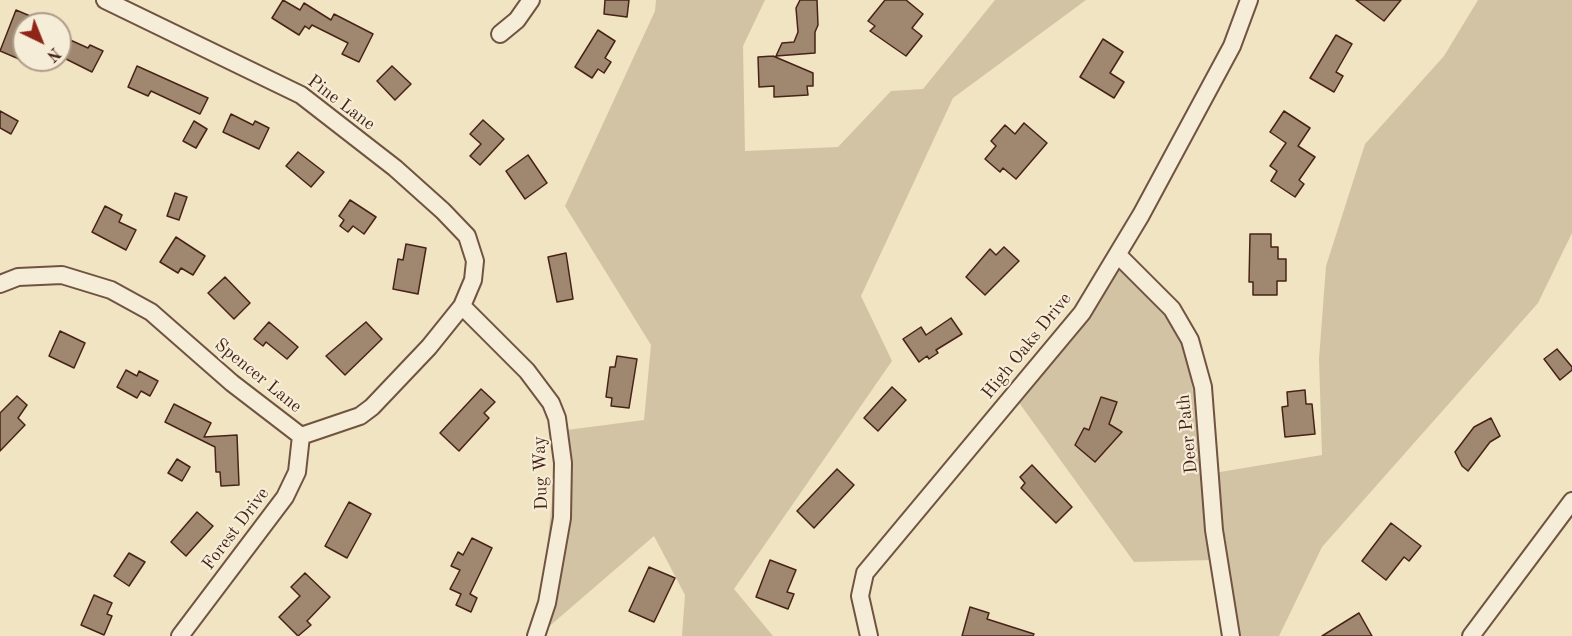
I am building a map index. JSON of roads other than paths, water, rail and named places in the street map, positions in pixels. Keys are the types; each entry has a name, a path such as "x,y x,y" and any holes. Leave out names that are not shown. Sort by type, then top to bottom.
{"street":[{"name":"Pine Lane","path":"105,0 302,94 395,168 467,236 472,247 473,280 462,306"},
{"path":"500,34 517,20 531,0"},
{"name":"High Oaks Drive","path":"869,636 860,588 869,567 1066,335 1118,255 1232,46 1249,0"},
{"name":"Deer Path","path":"1118,255 1172,309 1190,340 1203,387 1214,530 1231,636"},
{"name":"Spencer Lane","path":"0,284 18,277 62,275 111,290 151,312 232,383 301,436 360,416 372,407 429,347 462,306"},
{"name":"Dug Way","path":"462,306 527,371 551,403 557,418 563,463 562,518 547,603 536,636"},
{"name":"Forest Drive","path":"180,636 285,497 297,472 301,436"},
{"path":"1471,636 1572,501"}]}
